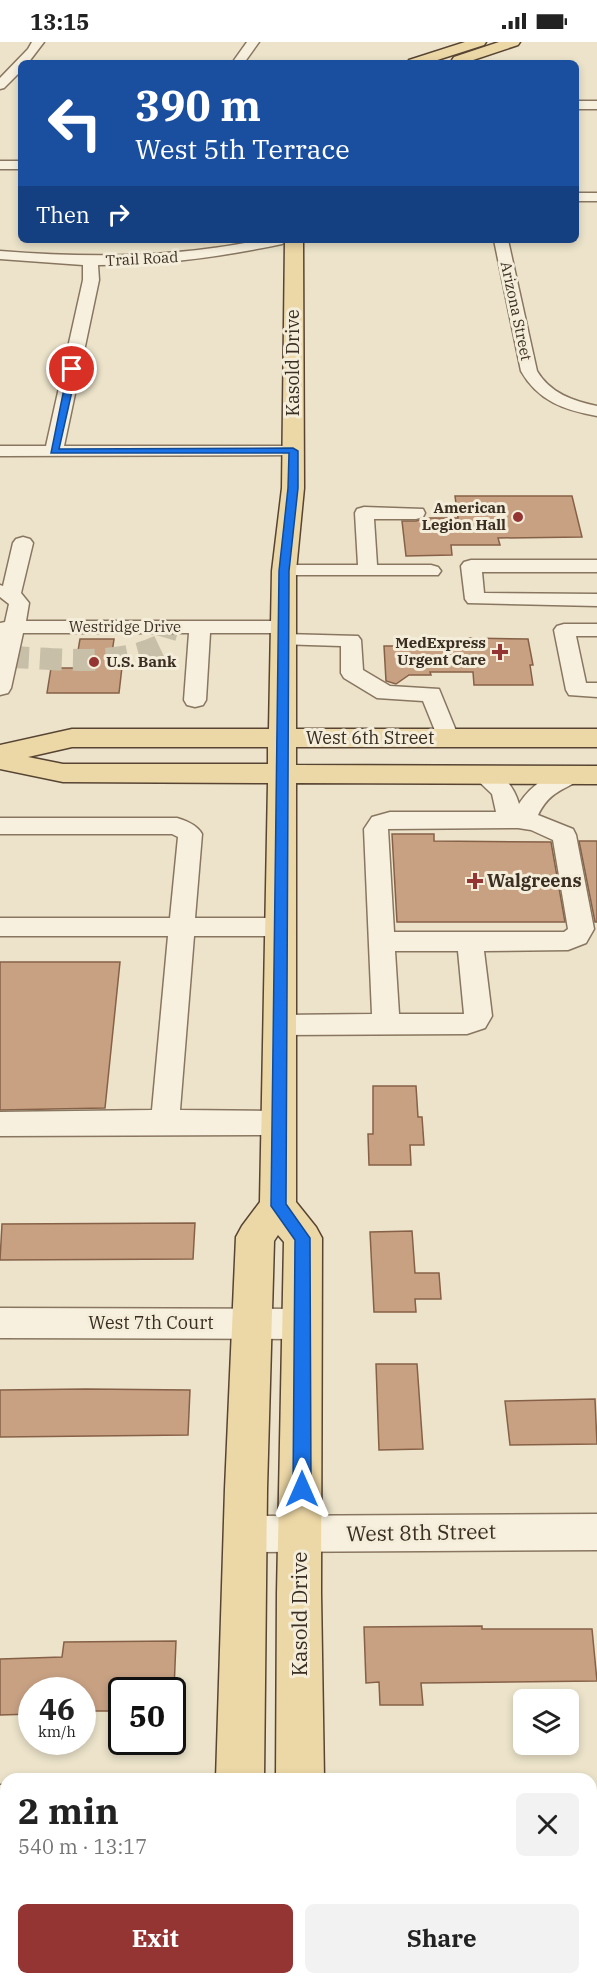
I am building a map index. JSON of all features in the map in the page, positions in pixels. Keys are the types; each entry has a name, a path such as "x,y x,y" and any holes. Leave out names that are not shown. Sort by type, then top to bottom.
{"main road":[{"path":"423,60 479,42"},
{"path":"458,60 513,42"},
{"name":"Kasold Drive","path":"294,243 293,488 284,571 278,1206 303,1238 300,1773"},
{"name":"West 6th Street","path":"0,754 72,738 597,738"},
{"name":"West 6th Street","path":"0,760 63,773 584,775"},
{"path":"240,1773 255,1236 278,1206"}],"street":[{"path":"24,60 38,42"},
{"path":"240,60 253,42"},
{"path":"1,84 18,66"},
{"path":"1,84 18,85"},
{"path":"579,105 597,105"},
{"path":"0,165 18,165"},
{"path":"579,197 597,197"},
{"name":"Trail Road","path":"0,255 90,261 193,256 265,243"},
{"name":"Arizona Street","path":"502,243 533,380 542,390 556,399 597,411"},
{"path":"54,451 91,280 90,261"},
{"path":"0,451 293,451"},
{"path":"368,571 364,513 416,513"},
{"path":"0,688 7,628 19,603 6,592 23,543"},
{"path":"597,566 471,566 475,600 597,600"},
{"path":"284,571 431,571"},
{"path":"195,700 200,627"},
{"name":"Westridge Drive","path":"7,628 200,627 351,640 352,673 386,693 431,694 448,738"},
{"path":"597,630 564,630 577,690 597,690"},
{"path":"484,775 502,788 506,796 508,812 518,820"},
{"path":"518,820 528,813 529,805 534,798 584,775"},
{"path":"382,941 568,941 577,936 581,929 564,835 535,822 518,820 390,820 380,823 376,830 386,1025"},
{"path":"0,826 177,826 190,834 165,1122"},
{"path":"0,927 281,927"},
{"path":"280,1025 467,1024 475,1021 478,1016 470,942"},
{"path":"0,1124 279,1123"},
{"name":"West 7th Court","path":"0,1323 302,1324"},
{"name":"West 8th Street","path":"245,1534 597,1532"}],"building":[{"name":"American Legion Hall","path":"455,496 572,496 582,537 498,538 500,545 451,545 452,555 406,556 402,521 458,518"},
{"path":"469,638 528,639 533,665 530,665 533,685 474,685 473,672 430,672 431,675 409,675 396,684 386,681 384,646 470,646"},
{"name":"U.S. Bank","path":"80,639 114,639 110,667 122,667 119,693 47,693 51,668 75,668"},
{"name":"Walgreens","path":"392,834 434,834 434,841 551,842 565,922 397,922"},
{"path":"579,841 597,841 597,922 595,922"},
{"path":"0,962 120,962 105,1108 0,1110"},
{"path":"373,1086 416,1086 418,1117 422,1117 424,1145 410,1145 411,1165 369,1165 368,1134 373,1134"},
{"path":"195,1223 193,1259 0,1260 2,1224"},
{"path":"412,1231 415,1273 439,1273 441,1299 415,1299 416,1312 374,1312 370,1232"},
{"path":"376,1364 417,1364 423,1449 379,1450"},
{"path":"0,1390 190,1390 188,1435 0,1437"},
{"path":"595,1399 597,1444 510,1445 505,1401"},
{"path":"482,1626 482,1629 592,1629 597,1681 421,1683 423,1705 380,1705 379,1682 366,1683 364,1627"},
{"path":"176,1641 175,1677 108,1677 108,1711 96,1711 96,1677 18,1677 18,1714 0,1715 0,1659 62,1657 64,1642"}],"tunnel":[{"path":"7,657 86,660 127,656 163,644 168,627"}],"place":[{"name":"American Legion Hall","path":"518,517"},
{"name":"MedExpress Urgent Care","path":"500,652"},
{"name":"U.S. Bank","path":"94,662"},
{"name":"Walgreens","path":"475,881"}],"route":[{"path":"72,369 54,451 293,451 293,488 284,571 278,1206 303,1238 302,1489"}]}
